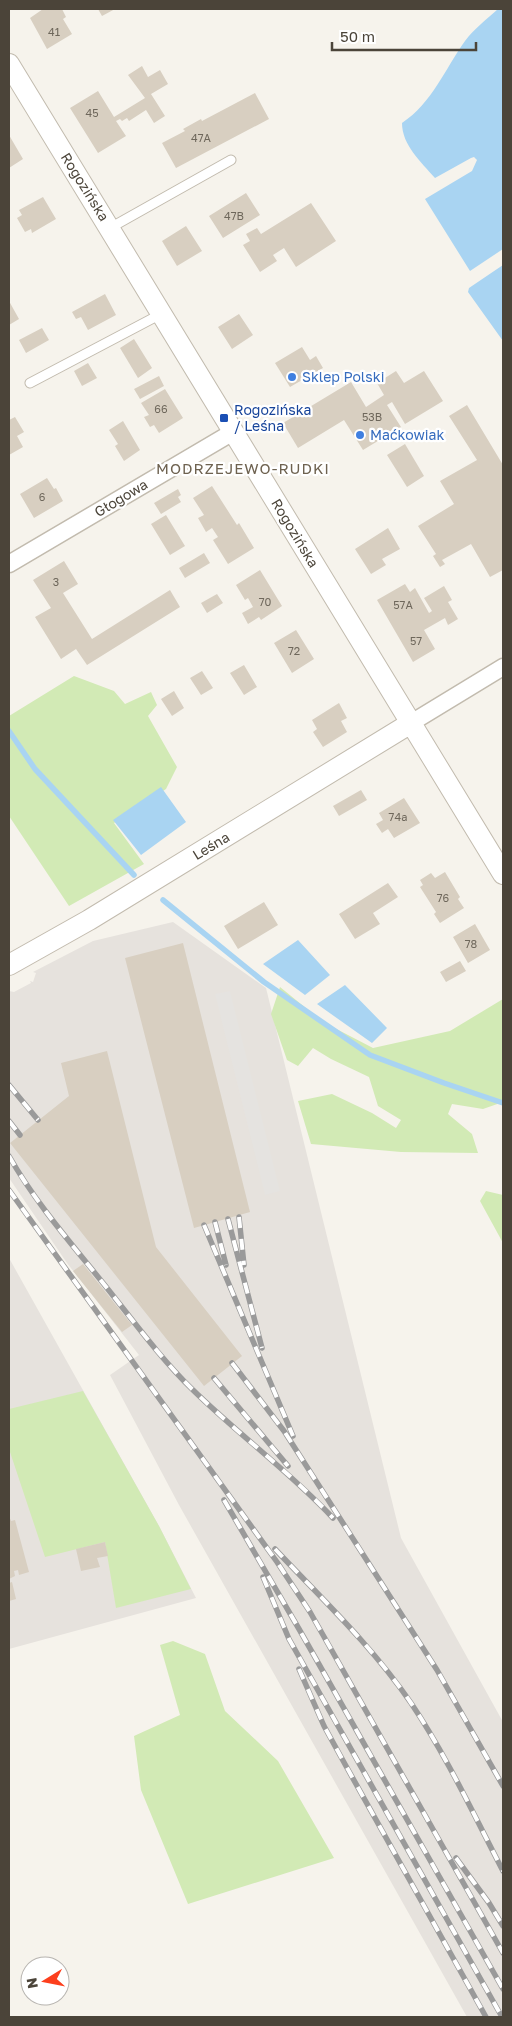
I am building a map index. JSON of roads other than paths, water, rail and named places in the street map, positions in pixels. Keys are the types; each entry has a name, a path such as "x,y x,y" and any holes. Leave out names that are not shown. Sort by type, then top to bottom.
{"street":[{"name":"Rogozińska","path":"9,64 503,874"},
{"name":"Głogowa","path":"9,564 233,432"},
{"path":"411,723 503,667"},
{"name":"Leśna","path":"10,962 89,920 411,723"}],"lane":[{"path":"110,228 231,160"},
{"path":"30,383 161,314"}],"water":[{"path":"498,9 503,9 503,249 470,271 425,199 472,171 477,160 474,157 471,158 435,178 409,146 405,139 402,123 422,106 469,37"},
{"path":"503,265 503,341 468,292 469,288"},
{"path":"161,787 186,822 141,855 113,820"},
{"path":"298,940 330,975 305,995 263,964"},
{"path":"345,985 387,1028 372,1043 317,1004"}],"waterway":[{"path":"9,731 35,769 134,875"},
{"path":"163,900 264,982 370,1055 503,1103"}],"railway":[{"path":"9,1085 38,1120"},
{"path":"9,1121 20,1135"},
{"path":"9,1156 53,1221 169,1365 210,1407 317,1501 333,1518"},
{"path":"9,1190 277,1562 310,1612 503,1953"},
{"path":"239,1217 244,1265"},
{"path":"228,1219 262,1348"},
{"path":"215,1222 226,1265"},
{"path":"204,1225 293,1436"},
{"path":"232,1363 284,1431 437,1670 503,1786"},
{"path":"214,1378 288,1466"},
{"path":"224,1500 503,1989"},
{"path":"275,1549 363,1642 411,1703 448,1764 503,1871"},
{"path":"263,1577 289,1639 502,2017"},
{"path":"299,1669 324,1726 486,2017"},
{"path":"456,1858 489,1903 503,1926"}],"place":[{"name":"Sklep Polski","path":"292,377"},
{"name":"Rogozińska / Leśna","path":"224,418"},
{"name":"Maćkowiak","path":"360,435"}],"district":[{"name":"MODRZEJEWO-RUDKI","path":"243,469"}]}
